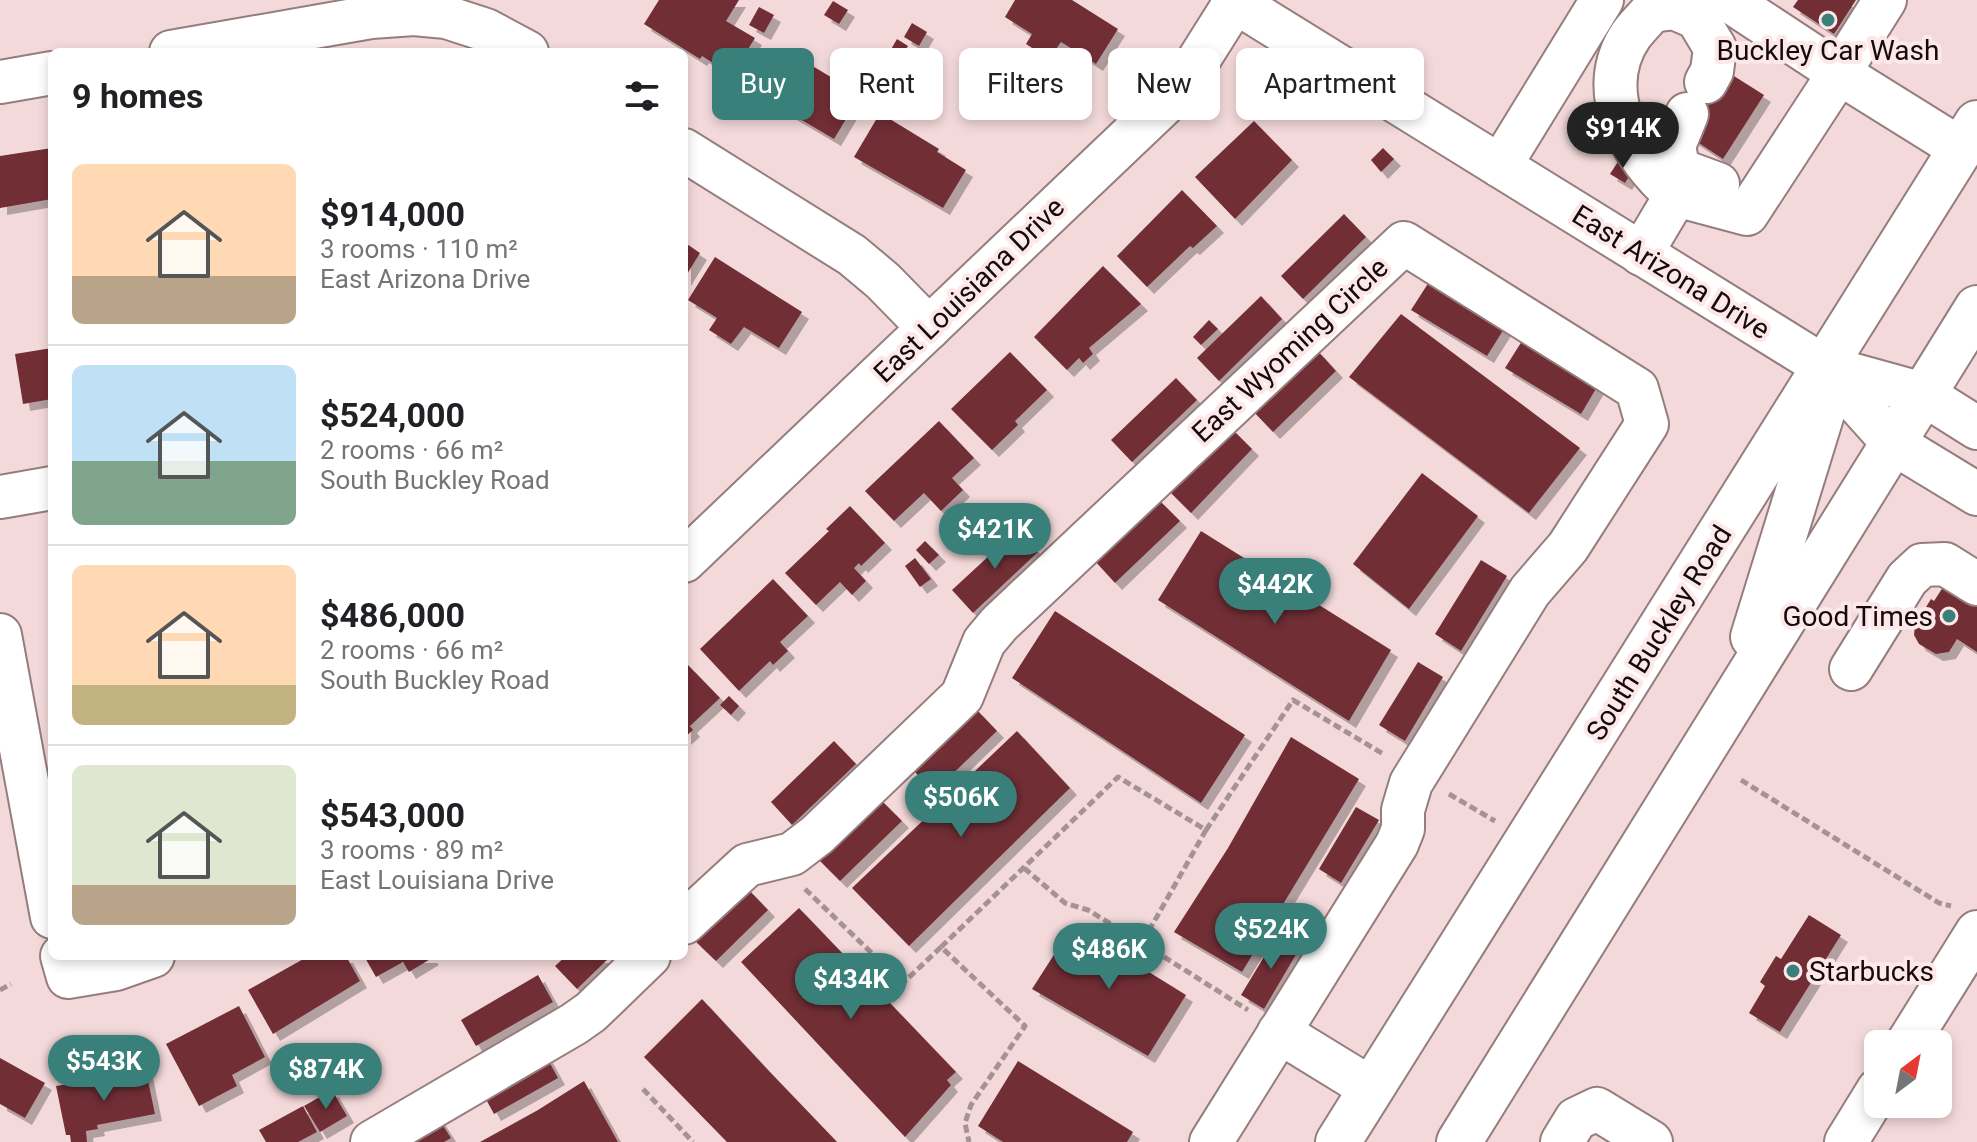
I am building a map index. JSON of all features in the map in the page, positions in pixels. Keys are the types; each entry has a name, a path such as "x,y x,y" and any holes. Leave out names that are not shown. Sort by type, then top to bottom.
{"main road":[{"name":"South Buckley Road","path":"1338,1142 1969,136"},
{"path":"1459,1142 1977,308"},
{"path":"1732,703 1820,425 1828,394 1825,367"}],"street":[{"path":"1885,0 1839,73 1747,214 1676,195 1660,181 1634,148 1617,111 1616,75 1630,36 1652,11 1674,8 1697,18 1718,17 1839,73 1969,136"},
{"name":"East Arizona Drive","path":"1233,1 1825,367 1923,394 1977,428"},
{"name":"East Louisiana Drive","path":"688,557 1164,104 1196,64 1233,1"},
{"path":"1500,166 1595,11 1625,48"},
{"path":"194,48 371,17 414,14 446,17 486,30 520,48"},
{"path":"1718,17 1712,71 1674,146 1678,166 1723,186 1767,184"},
{"path":"1617,111 1660,40 1676,27 1718,17"},
{"path":"0,82 48,74"},
{"path":"688,152 852,255 883,281 929,328"},
{"path":"1641,254 1676,195"},
{"name":"East Wyoming Circle","path":"688,919 747,865 792,854 817,835 962,696 984,642 999,624 1404,243 1637,389 1647,424 1568,547 1530,591 1411,783 1403,810 1403,829 1397,844 1266,1023 1211,1142"},
{"name":"East Arizona Drive","path":"1825,367 1893,443 1977,494"},
{"path":"0,497 48,489"},
{"path":"1851,669 1907,579 1922,565 1945,564 1977,584"},
{"path":"0,635 48,895"},
{"path":"1913,1030 1964,919"},
{"path":"63,960 68,977 116,969 142,960"},
{"path":"372,1142 574,1024 591,1012 645,960"},
{"path":"1266,1023 1372,1089"},
{"path":"1562,1142 1576,1119 1597,1109 1651,1142"},
{"path":"1846,1142 1864,1113"}],"path":[{"path":"1142,943 1206,830 1293,700 1390,758"},
{"path":"805,888 903,983 1118,777 1206,830"},
{"path":"1741,780 1964,919"},
{"path":"1443,791 1496,821"},
{"path":"1024,868 1065,903 1088,910 1266,1023"},
{"path":"941,947 1025,1026 971,1105 965,1123 969,1142"},
{"path":"0,990 11,984"},
{"path":"643,1089 693,1142"}],"building":[{"path":"659,0 739,0 726,21 755,38 749,48 712,48 712,62 702,56 700,59 688,52 688,48 682,48 644,24"},
{"path":"1015,0 1072,0 1118,29 1096,64 1092,61 1092,48 1071,48 1061,42 1057,48 1032,48 1026,44 1032,34 1005,17"},
{"name":"Buckley Car Wash","path":"1798,0 1856,0 1834,34 1793,7"},
{"path":"833,1 848,10 839,24 824,15"},
{"path":"759,7 774,15 764,33 749,25"},
{"path":"912,23 927,32 919,46 904,37"},
{"path":"897,39 908,46 907,48 892,48"},
{"path":"814,67 830,77 830,120 845,120 834,139 802,120 814,120"},
{"path":"1726,71 1764,95 1723,159 1685,134"},
{"path":"876,120 891,120 966,170 943,208 854,157"},
{"path":"1254,121 1292,160 1235,219 1195,177"},
{"path":"1383,148 1394,159 1381,172 1371,160"},
{"path":"48,149 48,200 0,208 0,156"},
{"path":"1621,157 1635,167 1625,183 1610,174"},
{"path":"1182,190 1217,226 1193,248 1190,246 1147,287 1117,256"},
{"path":"1344,214 1366,237 1303,299 1281,276"},
{"path":"688,245 700,253 688,272"},
{"path":"715,257 802,312 779,348 744,327 731,344 709,330 717,318 688,300"},
{"path":"1103,266 1141,304 1089,348 1093,354 1083,363 1079,358 1067,370 1034,337"},
{"path":"1429,282 1504,329 1487,356 1411,310"},
{"path":"1261,296 1282,319 1219,381 1197,358"},
{"path":"1401,314 1580,448 1529,513 1349,377"},
{"path":"1209,320 1218,329 1201,345 1193,337"},
{"path":"1522,341 1597,387 1581,414 1505,368"},
{"path":"1315,348 1336,371 1273,432 1251,409"},
{"path":"48,349 48,400 23,404 15,354"},
{"path":"1010,352 1047,390 1015,421 1018,425 992,450 951,409"},
{"path":"1176,378 1197,400 1132,462 1111,440"},
{"path":"939,421 974,458 952,478 963,490 941,511 924,493 894,521 865,491"},
{"path":"1230,427 1252,449 1191,513 1168,490"},
{"path":"1422,473 1478,516 1409,609 1353,564"},
{"path":"1158,499 1180,521 1115,583 1094,560"},
{"path":"850,506 885,543 861,566 859,563 854,568 866,581 852,595 840,582 816,605 785,573"},
{"path":"1017,530 1038,552 973,613 952,590"},
{"path":"1201,531 1391,650 1349,721 1158,600"},
{"path":"925,541 939,555 929,564 916,550"},
{"path":"915,558 931,579 920,587 905,566"},
{"path":"1481,560 1507,576 1461,651 1435,634"},
{"name":"Good Times","path":"1949,578 1961,596 1977,606 1977,652 1957,639 1949,652 1936,654 1919,644 1914,635 1915,625"},
{"path":"773,579 808,616 780,642 788,651 773,665 770,661 739,691 700,649"},
{"path":"1055,611 1245,735 1201,803 1012,678"},
{"path":"1418,662 1443,677 1405,741 1379,725"},
{"path":"688,665 720,698 690,726 693,730 688,734"},
{"path":"729,696 739,706 731,715 720,705"},
{"path":"976,709 997,731 934,792 913,770"},
{"path":"1017,731 1070,788 909,946 852,888"},
{"path":"1291,737 1359,779 1242,972 1174,932 1228,848"},
{"path":"834,741 856,764 792,825 771,802"},
{"path":"880,799 902,821 840,881 818,859"},
{"path":"1356,807 1379,820 1341,883 1319,869"},
{"path":"747,888 768,910 716,961 694,940"},
{"path":"799,908 956,1072 947,1080 951,1085 905,1137 741,962"},
{"name":"Starbucks","path":"1809,915 1841,935 1780,1032 1749,1013 1765,986 1760,982 1776,956 1781,959"},
{"path":"1073,925 1186,995 1148,1056 1032,989"},
{"path":"1279,932 1301,946 1264,1009 1241,995"},
{"path":"302,960 348,960 360,981 273,1034 248,990"},
{"path":"366,960 429,960 409,972 403,962 376,977"},
{"path":"562,960 607,960 577,989 555,966"},
{"path":"538,975 553,1002 476,1046 461,1020"},
{"path":"702,999 837,1142 727,1142 644,1057"},
{"path":"239,1006 265,1057 232,1075 237,1086 199,1106 166,1044"},
{"path":"546,1056 558,1078 494,1114 482,1092"},
{"path":"0,1058 45,1083 25,1118 0,1104"},
{"path":"1018,1061 1133,1132 1127,1142 1003,1142 978,1126"},
{"path":"146,1071 155,1114 97,1125 98,1129 86,1131 87,1142 71,1142 70,1135 66,1135 56,1086"},
{"path":"584,1081 618,1142 480,1142 538,1110"},
{"path":"332,1090 347,1116 320,1132 304,1106"},
{"path":"303,1106 317,1132 298,1142 266,1142 259,1130"},
{"path":"437,1116 451,1138 444,1142 390,1142"}],"place":[{"name":"Buckley Car Wash","path":"1828,20"},
{"name":"Good Times","path":"1949,616"},
{"name":"Starbucks","path":"1793,971"}]}
